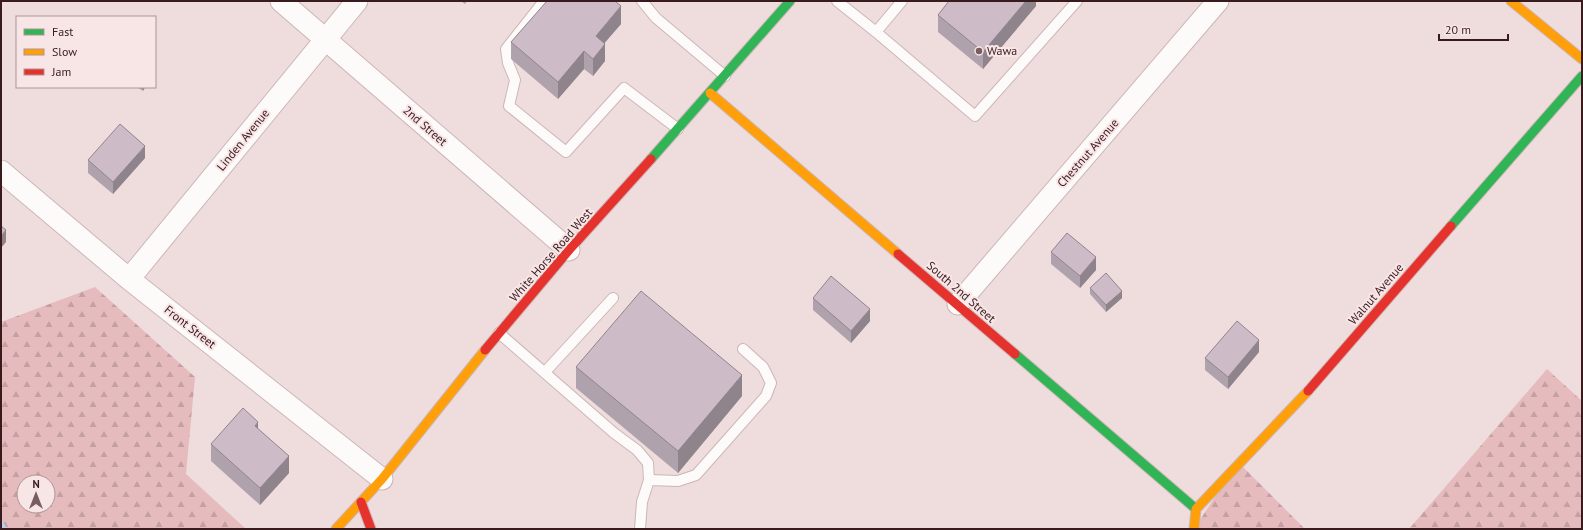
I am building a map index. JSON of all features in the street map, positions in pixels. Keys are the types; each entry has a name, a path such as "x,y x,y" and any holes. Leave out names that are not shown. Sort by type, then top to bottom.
{"street":[{"name":"2nd Street","path":"280,1 569,250"},
{"name":"Linden Avenue","path":"129,279 358,1"},
{"name":"White Horse Road West","path":"336,529 382,479 499,333 569,250 710,93 790,1"},
{"name":"Chestnut Avenue","path":"958,304 1218,1"},
{"path":"1511,1 1582,59"},
{"name":"Walnut Avenue","path":"1196,509 1290,410 1582,76"},
{"name":"South 2nd Street","path":"710,93 1196,509"},
{"name":"Front Street","path":"1,170 129,279 382,479"},
{"path":"361,502 371,529"},
{"path":"1194,529 1196,509"}],"lane":[{"path":"544,1 506,49 508,63 515,80 509,106 566,152 624,88 678,129"},
{"path":"642,1 656,18 725,76"},
{"path":"836,1 876,32 975,116 1077,1"},
{"path":"876,32 902,1"},
{"path":"545,372 613,298"},
{"path":"499,333 614,433 637,450 648,463 649,480 642,502 640,529"},
{"path":"649,480 678,481 696,475 766,396 771,383 763,368 743,349"}],"green space":[{"path":"95,287 195,377 186,474 246,529 1,529 1,322"},
{"path":"1547,369 1582,401 1582,529 1409,529"},
{"path":"1238,462 1305,529 1194,529"}],"building":[{"path":"547,1 615,1 621,6 596,36 605,44 593,59 584,51 558,82 511,42"},
{"name":"Wawa","path":"949,1 1026,1 983,52 938,15"},
{"path":"120,124 145,146 113,182 88,160"},
{"path":"1,226 6,230 1,236"},
{"path":"1067,233 1096,257 1080,276 1051,252"},
{"path":"1106,273 1122,291 1106,305 1090,288"},
{"path":"831,276 870,309 851,331 813,298"},
{"path":"641,291 742,375 678,451 576,367"},
{"path":"1237,321 1259,340 1228,377 1205,358"},
{"path":"243,408 258,422 255,426 289,456 260,488 211,444"}],"waterway":[{"path":"1,525 3,529"}],"traffic: fast":[{"path":"651,159 790,1"},
{"path":"1451,226 1582,76"},
{"path":"1015,354 1196,509"}],"traffic: slow":[{"path":"1511,1 1582,59"},
{"path":"710,93 898,254"},
{"path":"336,529 382,479 485,350"},
{"path":"1194,529 1196,509 1308,391"}],"traffic: jam":[{"path":"485,350 569,250 651,159"},
{"path":"1308,391 1451,226"},
{"path":"898,254 1015,354"},
{"path":"361,502 371,529"}],"place":[{"name":"Wawa","path":"979,51"}]}
